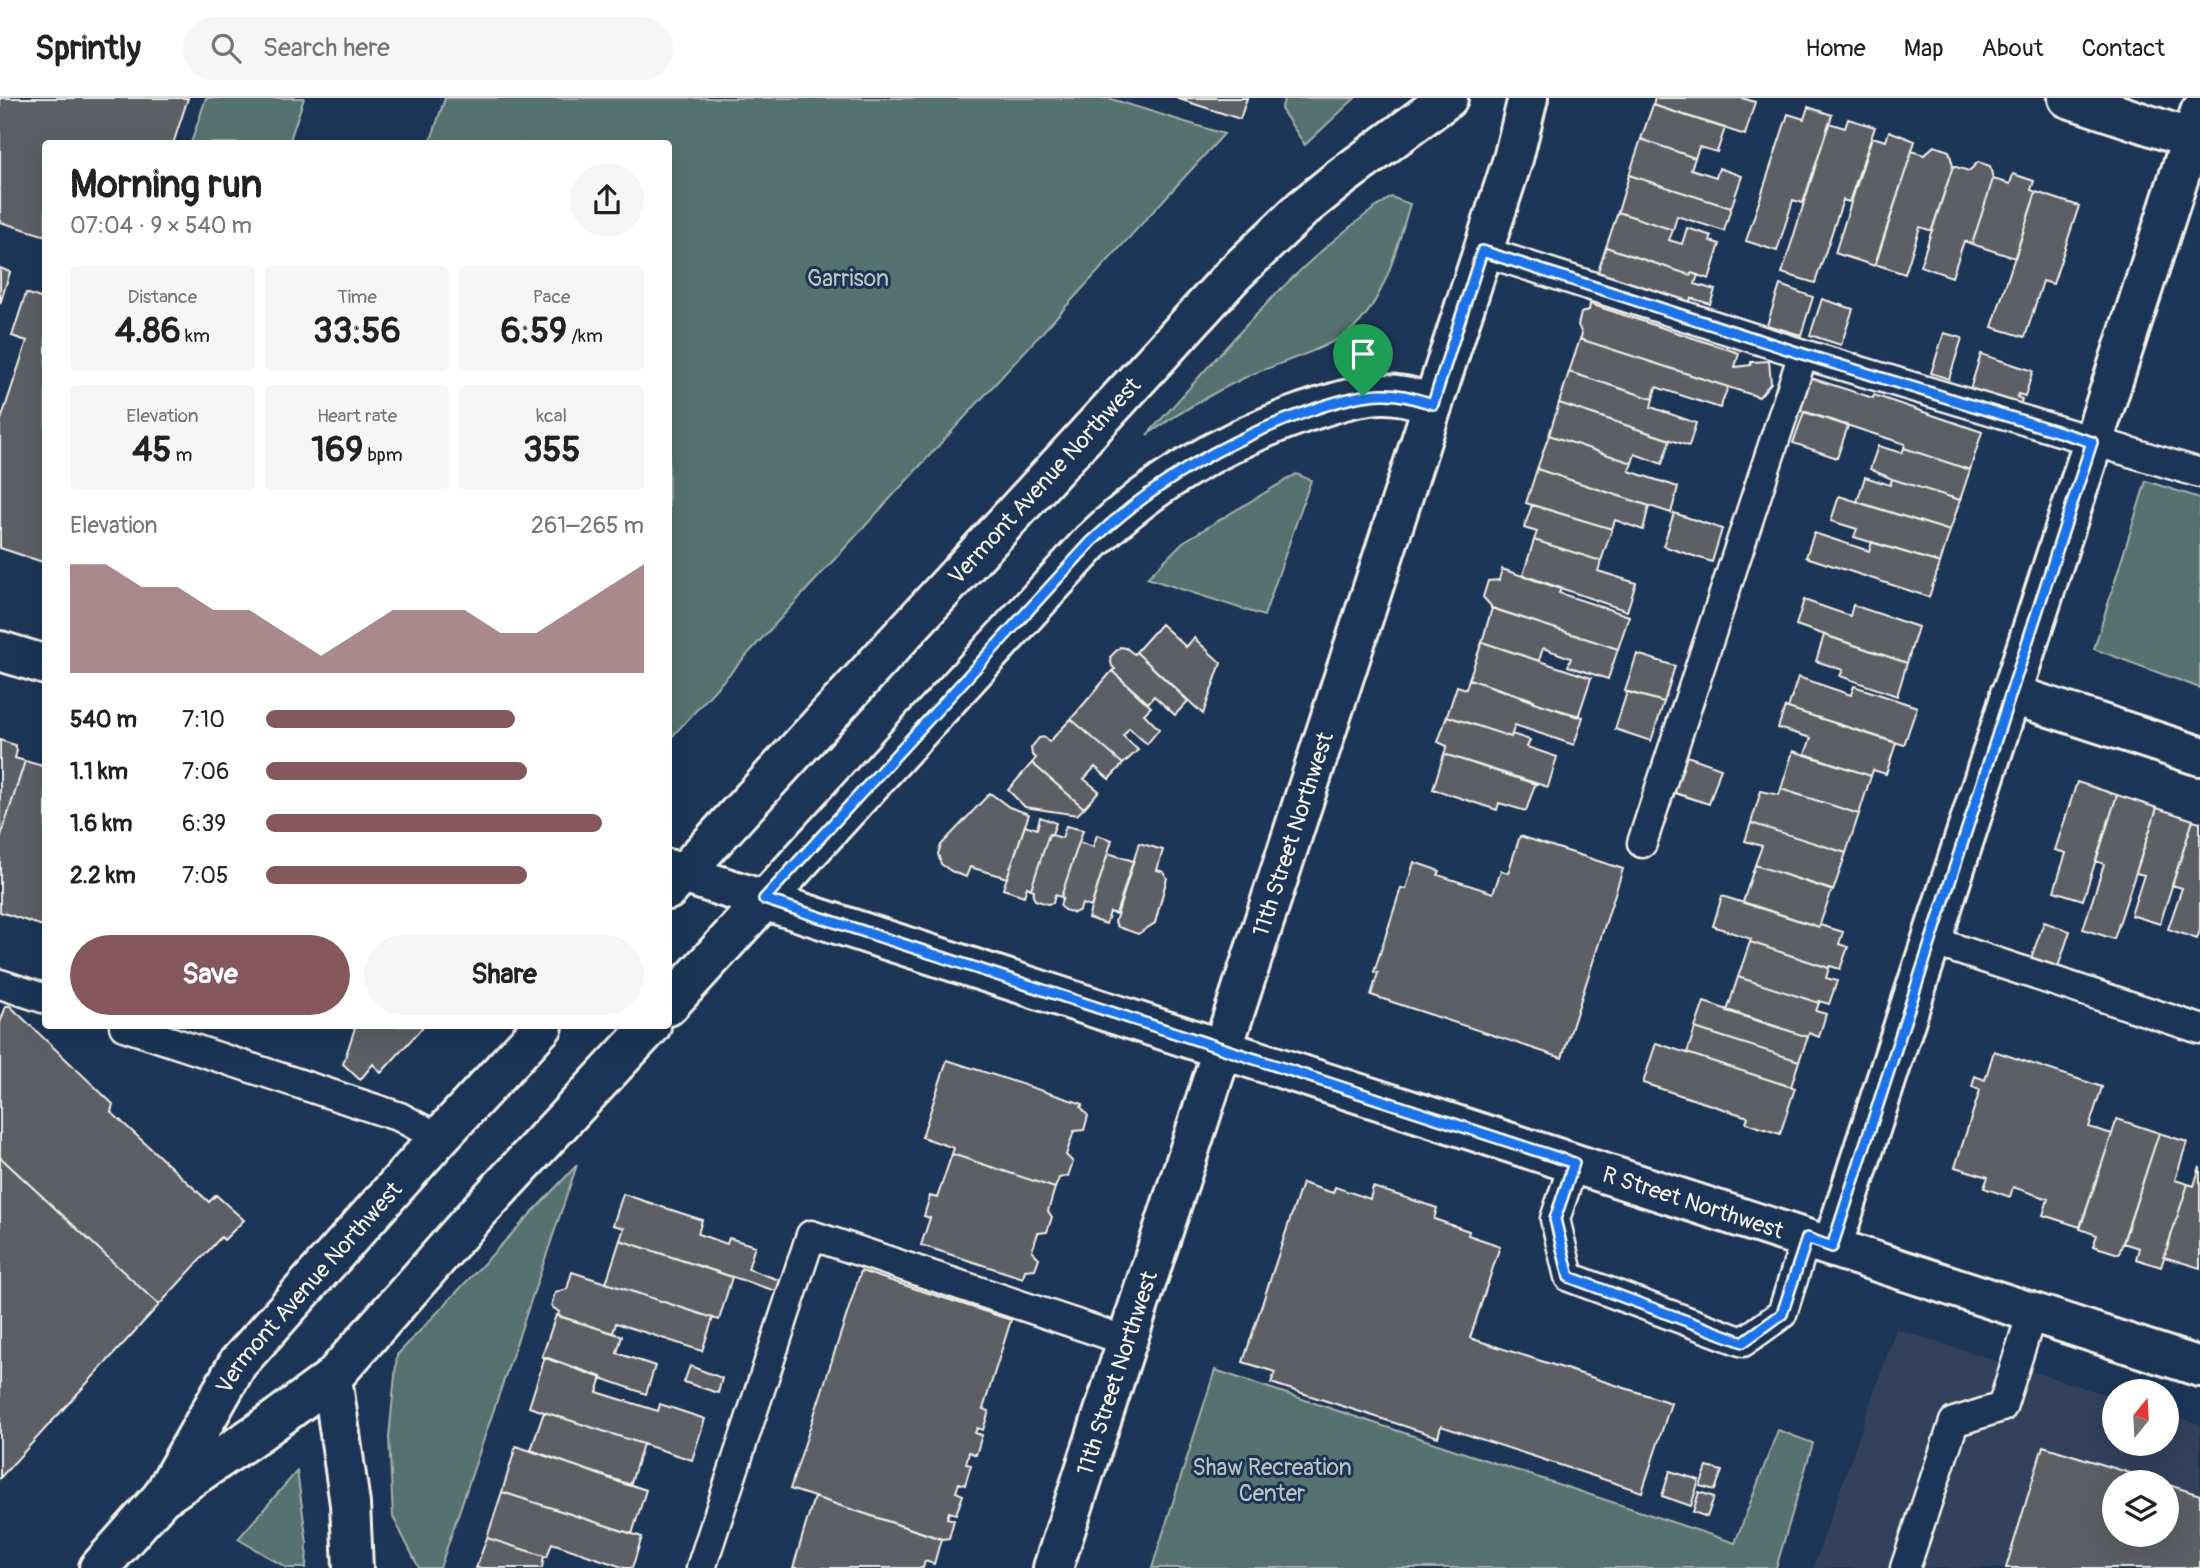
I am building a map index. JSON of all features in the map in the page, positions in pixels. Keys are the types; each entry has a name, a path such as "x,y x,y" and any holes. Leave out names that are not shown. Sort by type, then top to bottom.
{"street":[{"name":"Vermont Avenue Northwest","path":"674,877 1234,274 1266,242 1339,179 1448,98"},
{"name":"11th Street Northwest","path":"1053,1568 1513,159 1528,98"},
{"path":"1819,1243 1932,941 2092,442 2197,131 2068,98"},
{"path":"672,1002 1113,521 1164,482 1219,449 1294,416 1332,403 1379,394 1394,394 1433,404"},
{"path":"0,651 42,665"},
{"path":"2010,694 2200,756"},
{"name":"R Street Northwest","path":"674,877 764,899 2200,1367"},
{"name":"Vermont Avenue Northwest","path":"99,1568 162,1497 238,1363 540,1029"},
{"path":"162,1497 259,1432 332,1378 479,1211 648,1029"},
{"path":"332,1378 349,1504 354,1568"}],"lane":[{"path":"1482,251 1803,354 2200,473"},
{"path":"1642,843 1803,354"},
{"path":"1932,941 2200,1029"},
{"path":"0,984 42,998"},
{"path":"133,1029 400,1117 439,1138"},
{"path":"1574,1163 1555,1219 1569,1277 1743,1342 1782,1314 1819,1243"},
{"path":"701,1568 811,1235 1127,1341"},
{"path":"1905,1568 1954,1422 2002,1407 2032,1313"}],"shaded area":[{"path":"1896,1329 2102,1393 2102,1456 2179,1456 2179,1418 2200,1424 2200,1568 1813,1568"}],"green space":[{"path":"206,98 304,98 290,140 192,140"},
{"name":"Garrison","path":"445,98 1108,98 1224,134 672,737 672,140 431,140"},
{"path":"1285,98 1355,98 1305,145 1281,109"},
{"path":"1391,197 1410,204 1385,281 1360,322 1336,340 1219,391 1147,435 1292,278 1356,222"},
{"path":"1296,474 1311,480 1264,616 1147,578 1183,542"},
{"path":"2146,481 2200,498 2200,688 2094,649"},
{"path":"577,1165 440,1568 419,1568 393,1517 389,1437 397,1355"},
{"name":"Shaw Recreation Center","path":"1215,1370 1735,1543 1778,1430 1813,1443 1776,1568 1152,1568"},
{"path":"297,1471 307,1543 306,1568 287,1568 238,1539"}],"building":[{"path":"0,98 188,98 174,140 42,140 42,235 0,222"},
{"path":"1176,98 1247,98 1240,119"},
{"path":"1655,98 1742,98 1755,102 1745,135 1653,105"},
{"path":"1653,105 1725,128 1717,152 1699,147 1695,158 1641,139"},
{"path":"1808,107 1832,115 1803,203 1793,200 1777,251 1746,241 1788,114 1804,119"},
{"path":"1848,119 1875,127 1849,202 1843,200 1815,283 1782,273 1829,123 1845,128"},
{"path":"1889,131 1915,141 1875,266 1835,253 1872,137 1886,141"},
{"path":"1641,139 1695,158 1691,169 1716,177 1719,168 1742,176 1731,208 1629,175"},
{"path":"1934,146 1949,151 1953,166 1932,231 1920,227 1905,274 1875,264 1912,151 1924,155"},
{"path":"1978,162 1990,166 1993,179 1972,244 1964,241 1952,277 1920,266 1953,166 1969,171"},
{"path":"2013,174 2034,181 2031,190 2036,192 2015,258 1972,244 1993,179 2010,184"},
{"path":"1629,175 1731,208 1724,231 1677,216 1673,230 1618,212"},
{"path":"2036,192 2079,206 2053,284 2043,281 2025,337 1992,327"},
{"path":"1618,212 1673,230 1669,240 1682,244 1687,228 1712,236 1710,241 1720,244 1709,279 1606,247"},
{"path":"1606,247 1690,275 1698,275 1695,284 1715,290 1710,304 1691,298 1687,308 1596,278"},
{"path":"0,268 10,272 0,304"},
{"path":"1780,285 1813,297 1801,335 1767,325"},
{"path":"26,293 42,299 42,562 0,548 0,423 27,341 12,336"},
{"path":"1822,299 1853,309 1841,345 1810,335"},
{"path":"1590,304 1739,353 1735,367 1751,365 1751,362 1769,361 1771,383 1759,397 1580,339 1582,334 1578,325 1581,313 1589,310"},
{"path":"1944,333 1962,338 1949,379 1931,373"},
{"path":"1580,339 1728,387 1720,408 1656,387 1653,399 1569,372"},
{"path":"1981,354 2033,371 2025,396 2018,394 2017,397 2022,399 2018,411 1967,399"},
{"path":"1569,372 1653,399 1651,407 1696,423 1689,446 1559,403"},
{"path":"1811,378 1873,398 1874,395 1982,432 1970,470 1904,448 1905,444 1800,410"},
{"path":"1559,403 1670,440 1662,464 1635,454 1632,463 1549,435"},
{"path":"1804,412 1848,426 1837,458 1793,443"},
{"path":"1549,435 1632,463 1629,471 1678,487 1671,513 1537,469"},
{"path":"1878,446 1902,453 1904,448 1970,470 1960,500 1892,479 1870,469"},
{"path":"1537,469 1649,506 1643,530 1615,520 1612,529 1526,503"},
{"path":"1865,477 1890,485 1892,479 1960,500 1950,531 1857,502"},
{"path":"1839,496 1950,531 1940,563 1854,537 1857,529 1831,521"},
{"path":"1532,505 1612,529 1601,561 1534,540 1537,532 1524,528"},
{"path":"1674,513 1722,529 1712,562 1663,546"},
{"path":"1814,533 1869,551 1872,542 1940,563 1929,597 1806,557"},
{"path":"1534,540 1601,561 1598,571 1636,583 1627,611 1523,575"},
{"path":"1502,569 1561,589 1559,593 1629,616 1618,649 1491,608 1483,597 1488,581 1499,580"},
{"path":"1804,600 1850,616 1853,605 1918,627 1907,663 1796,625"},
{"path":"1492,608 1618,649 1608,679 1568,666 1571,658 1543,648 1539,661 1482,642"},
{"path":"1161,624 1186,647 1194,638 1221,663 1203,714 1136,652"},
{"path":"1824,635 1907,663 1897,696 1840,676 1843,670 1816,661"},
{"path":"1482,642 1591,678 1578,717 1469,679"},
{"path":"1120,647 1134,654 1136,652 1188,701 1175,715 1154,696 1148,703 1112,671 1115,669 1110,657"},
{"path":"1637,654 1675,666 1664,702 1625,691"},
{"path":"1112,671 1151,707 1144,714 1159,729 1147,744 1129,728 1123,736 1138,750 1123,764 1071,719"},
{"path":"1798,677 1851,695 1854,686 1917,707 1904,745 1788,708"},
{"path":"1469,679 1583,717 1574,745 1515,725 1511,737 1447,716 1457,686 1466,689"},
{"path":"1627,692 1664,702 1651,741 1615,729"},
{"path":"1785,707 1896,743 1886,774 1873,770 1871,776 1805,754 1811,738 1778,728"},
{"path":"1447,716 1511,737 1512,734 1530,740 1527,747 1557,757 1548,787 1444,754 1447,746 1438,742"},
{"path":"1071,719 1123,764 1109,779 1095,767 1084,779 1099,791 1084,808 1032,763 1036,758 1032,755 1031,748 1039,738 1044,737 1049,742"},
{"path":"0,740 15,745 15,758 25,761 0,839"},
{"path":"1793,751 1871,776 1859,814 1781,789"},
{"path":"1444,754 1535,784 1526,811 1499,803 1497,810 1433,789"},
{"path":"1684,755 1721,768 1709,804 1672,792"},
{"path":"25,761 42,766 42,926 0,912 0,839"},
{"path":"1032,763 1084,808 1077,815 1025,807 1008,790"},
{"path":"2077,782 2117,795 2083,900 2054,891 2066,853 2055,850"},
{"path":"1781,789 1859,814 1846,853 1751,823 1761,791 1779,795"},
{"path":"990,793 1009,807 1029,814 1007,878 970,867 966,877 941,864 938,854 941,845"},
{"path":"2117,795 2157,808 2114,939 2083,929 2104,864 2096,861"},
{"path":"2157,808 2193,820 2160,924 2131,915 2144,875 2136,873"},
{"path":"1040,817 1056,823 1052,834 1049,834 1031,889 1027,887 1024,896 1003,889 1025,825 1037,829"},
{"path":"2193,820 2200,822 2200,930 2197,939 2168,929 2182,888 2172,885"},
{"path":"1751,823 1846,853 1833,891 1755,865 1762,846 1745,841"},
{"path":"1066,826 1083,830 1061,897 1055,895 1053,903 1047,904 1035,900 1034,890 1031,889 1049,834 1062,838"},
{"path":"1097,835 1112,840 1091,907 1082,904 1080,910 1074,913 1064,910 1060,905 1063,898 1061,897 1079,842 1093,847"},
{"path":"1520,836 1623,869 1562,1058 1371,995 1378,973 1374,972 1401,888 1406,889 1414,862 1440,871 1438,875 1493,893 1501,871 1508,873"},
{"path":"1139,843 1163,850 1157,870 1164,872 1167,878 1155,923 1138,934 1118,927 1115,922"},
{"path":"1108,853 1133,861 1116,914 1110,912 1106,924 1088,918"},
{"path":"1755,865 1832,890 1819,927 1743,902"},
{"path":"1722,896 1843,932 1839,944 1848,947 1840,969 1829,968 1750,942 1751,939 1713,926"},
{"path":"2044,922 2070,931 2057,970 2030,961"},
{"path":"1750,942 1829,968 1826,978 1837,981 1829,1004 1738,977"},
{"path":"1738,977 1819,1003 1816,1011 1826,1014 1819,1037 1809,1033 1808,1037 1727,1011"},
{"path":"1704,1002 1808,1037 1799,1061 1695,1028"},
{"path":"6,1006 10,1006 113,1104 111,1112 209,1202 216,1195 244,1220 224,1240 221,1237 159,1305 0,1157 0,1023"},
{"path":"1695,1028 1799,1061 1791,1087 1687,1053"},
{"path":"355,1029 421,1029 381,1073 373,1064 360,1080 343,1064"},
{"path":"1656,1043 1795,1088 1780,1134 1746,1123 1748,1117 1643,1083"},
{"path":"1994,1051 2102,1087 2089,1127 2112,1134 2080,1227 2043,1215 2048,1199 2013,1187 2010,1197 1984,1188 1988,1177 1955,1167 1980,1090 1972,1087 1975,1076 1985,1080"},
{"path":"947,1060 1083,1104 1081,1107 1088,1116 1084,1130 1074,1131 1066,1155 1073,1162 1068,1176 1059,1178 1055,1188 952,1154 954,1148 922,1137"},
{"path":"2117,1119 2159,1133 2119,1254 2093,1246 2097,1235 2080,1229"},
{"path":"2159,1133 2187,1142 2175,1180 2188,1184 2161,1267 2136,1259 2139,1248 2123,1243"},
{"path":"952,1154 1055,1188 1048,1211 1052,1217 1047,1232 1038,1233 1032,1251 1039,1258 1035,1269 1025,1270 1023,1278 921,1245 930,1218 924,1216 930,1196 937,1198"},
{"path":"0,1157 159,1305 0,1478"},
{"path":"2200,1166 2200,1268 2164,1257 2188,1184 2194,1186"},
{"path":"1302,1183 1333,1193 1335,1187 1370,1199 1373,1187 1437,1208 1434,1219 1469,1231 1468,1235 1500,1246 1470,1338 1671,1403 1642,1492 1441,1426 1438,1437 1271,1383 1275,1372 1243,1362"},
{"path":"623,1194 702,1220 698,1234 727,1244 729,1238 755,1246 748,1269 782,1281 779,1292 620,1240 624,1228 613,1225"},
{"path":"620,1240 732,1277 719,1320 606,1283"},
{"path":"861,1271 1011,1320 983,1409 989,1411 983,1430 977,1428 975,1433 982,1435 976,1455 969,1452 966,1464 971,1465 965,1485 959,1483 956,1492 963,1495 956,1514 949,1512 947,1518 954,1520 949,1538 942,1539 790,1489"},
{"path":"572,1272 713,1318 702,1351 616,1323 613,1333 558,1316 559,1312 551,1306 555,1293 567,1289"},
{"path":"556,1315 622,1336 617,1353 655,1366 646,1394 542,1357"},
{"path":"545,1357 602,1377 597,1392 658,1411 660,1404 705,1419 692,1460 529,1407"},
{"path":"690,1366 722,1378 718,1393 684,1382"},
{"path":"544,1412 643,1444 630,1486 531,1450"},
{"path":"516,1446 646,1490 632,1534 502,1492"},
{"path":"2043,1446 2120,1470 2102,1470 2102,1547 2179,1547 2179,1488 2200,1495 2200,1568 2006,1568"},
{"path":"1707,1467 1722,1471 1715,1490 1700,1486"},
{"path":"1670,1471 1699,1480 1691,1506 1662,1496"},
{"path":"502,1492 642,1537 632,1568 552,1543 547,1557 487,1538"},
{"path":"1699,1492 1714,1497 1707,1517 1693,1512"},
{"path":"814,1497 941,1539 934,1564 925,1561 923,1568 793,1568"},
{"path":"487,1538 544,1556 542,1568 476,1568"}],"route":[{"path":"1482,251 1803,354 2092,442 1832,1247 1807,1238 1782,1314 1743,1342 1569,1277 1555,1219 1574,1163 764,899 1113,521 1189,465 1219,449 1294,416 1363,396 1394,394 1433,404 1482,251"}]}
